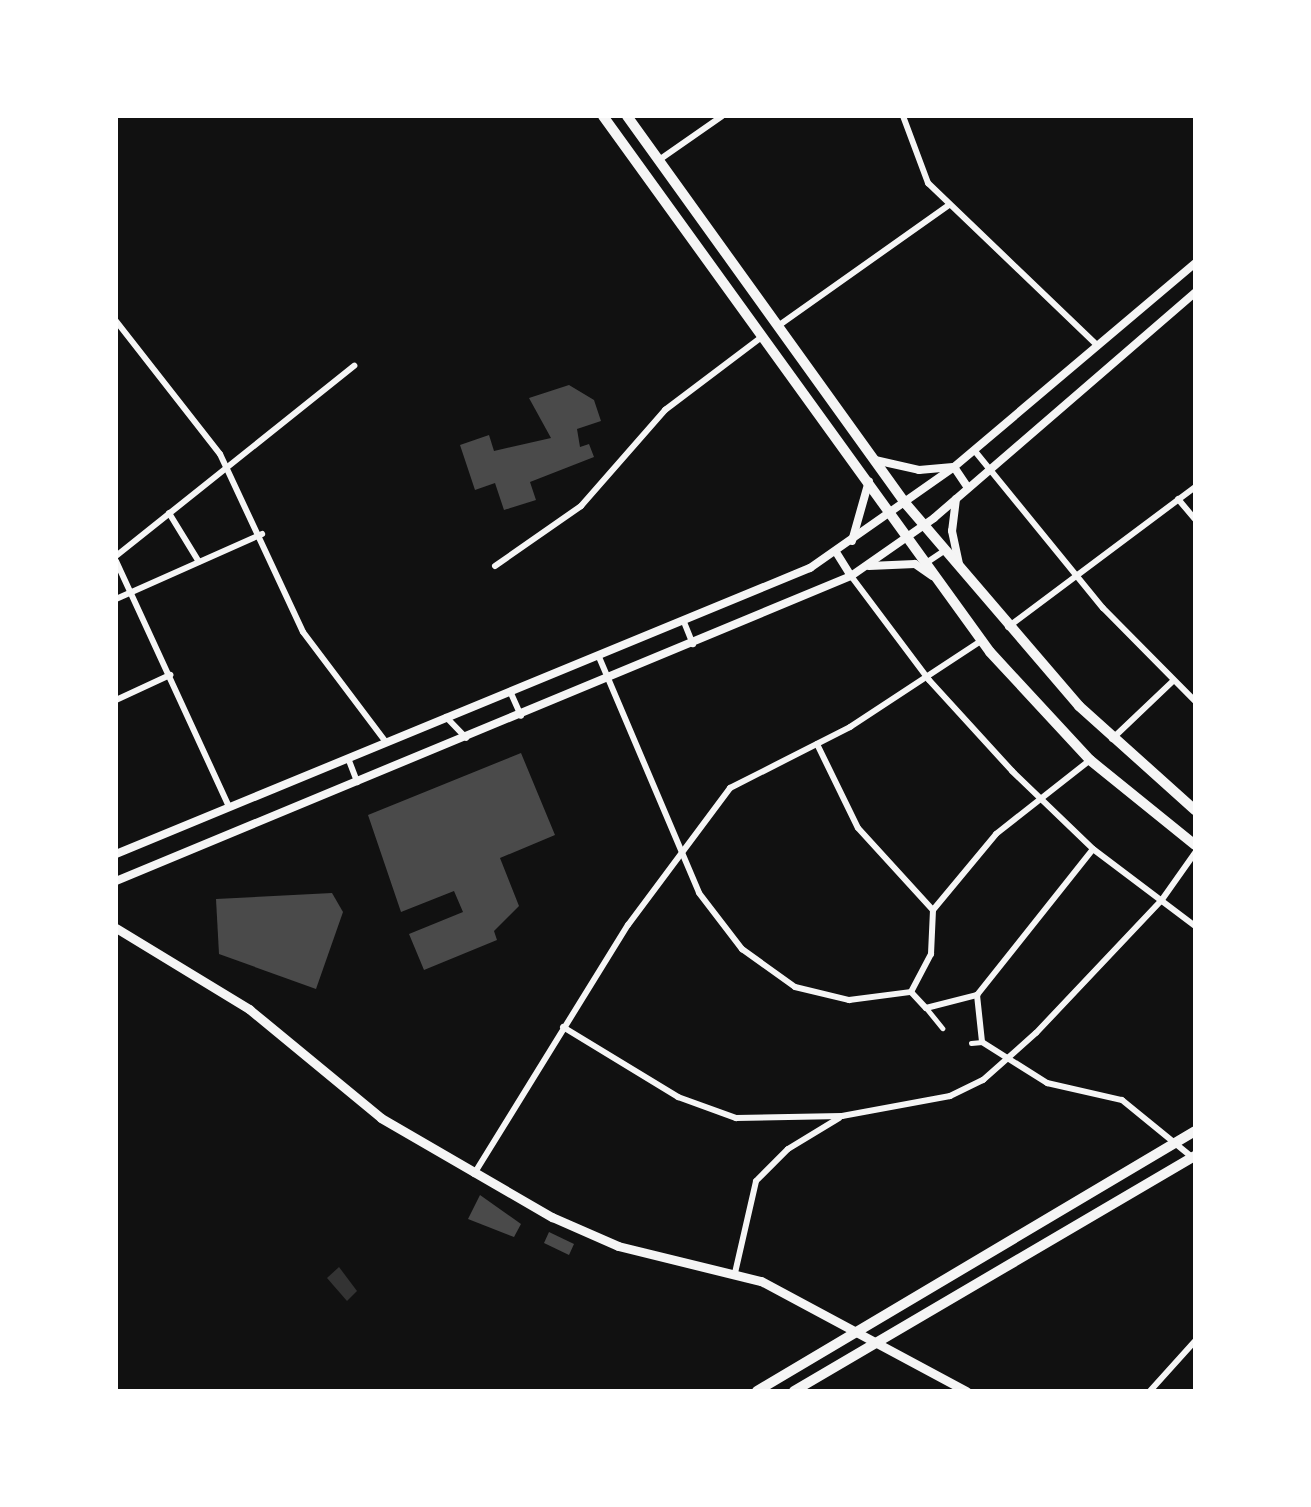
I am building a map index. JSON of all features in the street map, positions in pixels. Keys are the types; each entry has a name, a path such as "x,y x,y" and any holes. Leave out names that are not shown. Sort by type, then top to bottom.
{"main road":[{"path":"603,116 869,481 981,641 1090,760 1195,845"},
{"path":"627,116 906,504 1008,627 1112,739 1195,810"},
{"path":"116,928 238,1001 365,1107 474,1174 603,1241 735,1273 856,1330 966,1391"},
{"path":"757,1391 1173,1140 1195,1131"},
{"path":"794,1391 1194,1157"}],"street":[{"path":"659,160 722,116"},
{"path":"903,116 916,163 949,205 1097,345"},
{"path":"778,326 949,205"},
{"path":"116,854 684,622 836,552 954,467 1195,263"},
{"path":"116,881 521,716 851,576 925,526 1195,293"},
{"path":"116,321 228,468 262,534 309,641 386,742"},
{"path":"495,566 581,506 671,404 763,336"},
{"path":"229,807 116,558 354,366"},
{"path":"974,450 1074,573 1195,701"},
{"path":"875,460 919,470 954,467"},
{"path":"954,467 968,488"},
{"path":"852,541 869,481"},
{"path":"1008,627 1074,573 1195,487"},
{"path":"956,499 952,531 960,568"},
{"path":"1178,499 1195,519"},
{"path":"169,513 199,562"},
{"path":"116,599 262,534"},
{"path":"926,563 945,550"},
{"path":"836,552 929,680 1041,800 1093,849 1195,926"},
{"path":"868,566 915,564 940,583"},
{"path":"684,622 693,644"},
{"path":"474,1174 563,1027 678,851 730,788 817,744 929,680 981,641"},
{"path":"599,657 678,851 711,912 773,976 849,1000 911,992"},
{"path":"116,700 170,675"},
{"path":"1112,739 1173,681"},
{"path":"510,691 521,716"},
{"path":"446,717 466,738"},
{"path":"817,744 858,828 933,910"},
{"path":"348,758 357,782"},
{"path":"911,992 931,954 933,910 996,834 1090,760"},
{"path":"926,1008 977,995 1093,849"},
{"path":"563,1027 721,1115 842,1116 950,1096 1010,1058 1161,901 1195,853"},
{"path":"911,992 942,1028"},
{"path":"977,995 982,1042"},
{"path":"971,1043 982,1042 1050,1084 1122,1100 1194,1157"},
{"path":"735,1273 756,1181 788,1149 842,1116"},
{"path":"931,1284 941,1305"},
{"path":"1150,1391 1195,1341"}],"shaded area":[{"path":"339,1267 357,1291 347,1301 327,1278"}],"building":[{"path":"569,385 594,400 601,421 577,429 580,447 589,444 594,457 530,482 536,500 504,510 495,483 475,490 460,445 489,435 494,451 551,438 529,398"},
{"path":"521,753 555,835 500,858 519,906 494,931 497,940 424,970 409,934 463,912 454,891 401,912 368,815"},
{"path":"332,893 343,912 316,989 219,954 216,899"},
{"path":"480,1195 521,1224 514,1237 468,1219"},
{"path":"549,1232 574,1244 569,1255 544,1243"}]}
